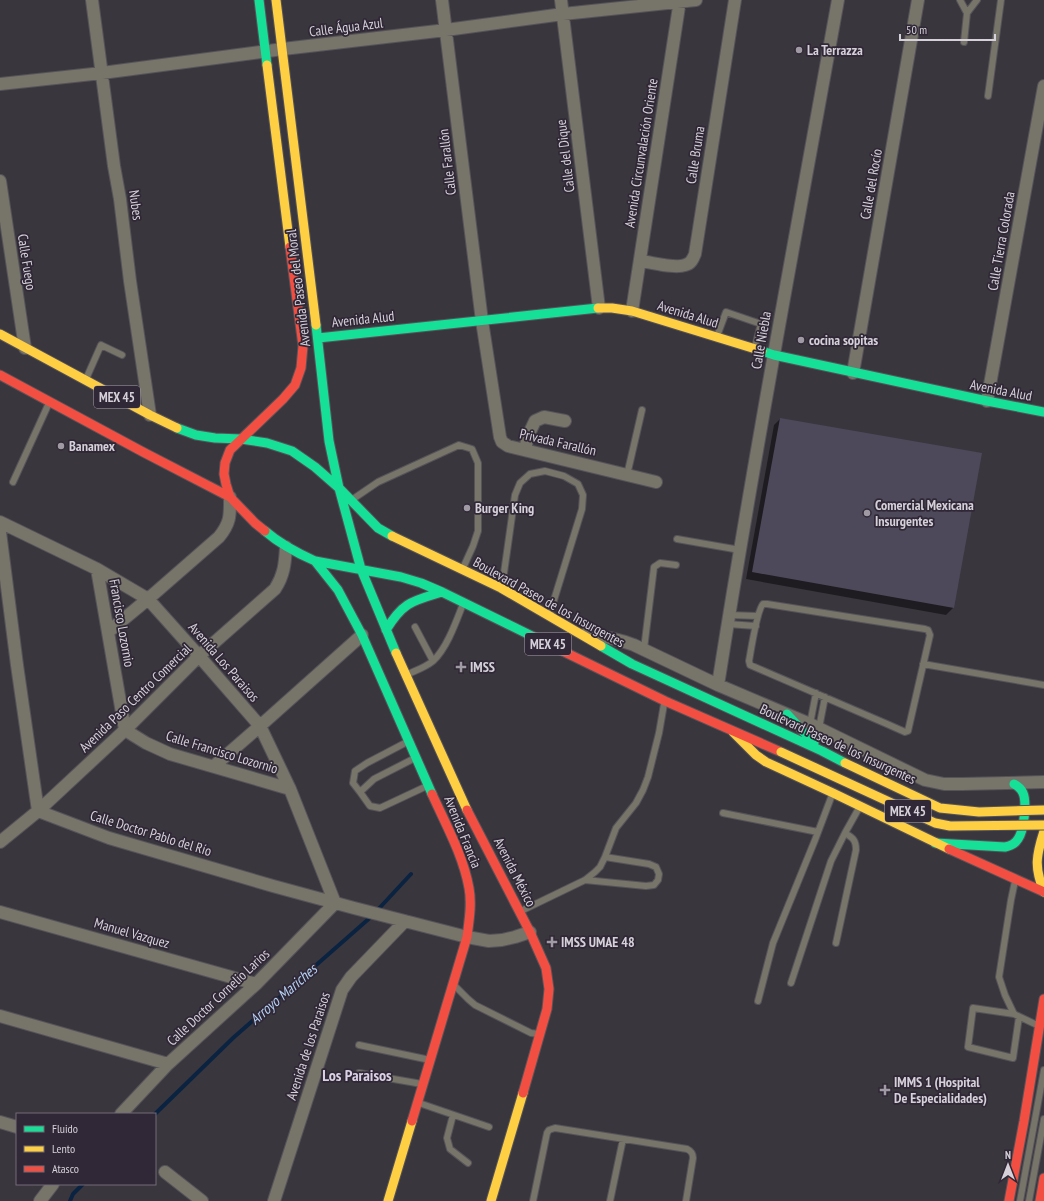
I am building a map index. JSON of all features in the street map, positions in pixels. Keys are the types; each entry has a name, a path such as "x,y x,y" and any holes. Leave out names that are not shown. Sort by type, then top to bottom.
{"street":[{"name":"Nubes","path":"92,0 150,415"},
{"name":"Avenida Paseo del Moral","path":"230,497 224,480 224,470 230,450 283,399 295,385 301,368 303,346 259,0"},
{"name":"Avenida Paseo del Moral","path":"276,0 318,338 328,441 361,569"},
{"name":"Calle Farallón","path":"442,0 482,321"},
{"name":"Calle del Dique","path":"561,0 599,308"},
{"name":"Calle Água Azul","path":"0,84 102,73 563,14 696,0"},
{"name":"Calle Bruma","path":"640,261 677,266 686,265 692,261 695,254 735,0"},
{"name":"Calle Niebla","path":"718,685 774,355 838,0"},
{"name":"Calle del Rocío","path":"853,373 918,0"},
{"name":"Avenida Circunvalación Oriente","path":"632,311 680,1"},
{"name":"Calle Tierra Colorada","path":"987,401 1044,86"},
{"name":"Calle Fuego","path":"0,181 25,348"},
{"name":"Avenida Alud","path":"318,338 599,308 612,308 632,311 774,355 853,373 1044,412"},
{"name":"Privada Farallón","path":"482,321 502,442 508,446 656,482"},
{"name":"Boulevard Paseo de los Insurgentes","path":"0,334 150,415 196,436 242,439 267,443 292,451 315,467 339,488 378,528 394,537 501,588 632,664 822,751 940,808 968,812 1044,810"},
{"name":"MEX 45","path":"0,375 230,497 255,523 274,539 286,547 315,561 401,577 442,592 665,700 936,823 950,826 1044,825"},
{"path":"525,450 528,436 535,421 544,417 565,421"},
{"path":"108,632 219,537 226,529 229,520 230,497"},
{"name":"Avenida Los Paraisos","path":"0,522 97,570 148,599 199,656 260,726 290,789 335,903"},
{"path":"0,532 38,811"},
{"name":"Avenida Paso Centro Comercial","path":"0,842 38,811 125,730 199,656 275,589 281,580 284,569 286,547"},
{"name":"Avenida Francia","path":"315,561 338,590 362,635 461,859 469,889 470,908 467,937 388,1201"},
{"name":"Avenida México","path":"361,569 386,630 465,805 530,932 546,968 549,989 547,1009 490,1201"},
{"name":"Francisco Lozornio","path":"97,570 125,730"},
{"path":"386,630 395,616 404,607 415,601 442,592"},
{"path":"577,633 604,636 621,640 644,649 718,685 814,726 926,780 944,784 1014,784 1044,782"},
{"path":"214,766 362,635"},
{"path":"787,714 822,751"},
{"name":"Calle Francisco Lozornio","path":"125,730 146,743 170,754 290,789"},
{"path":"732,730 756,755 766,762 935,843 1044,892"},
{"path":"935,843 1005,847 1018,841 1021,835 1024,799 1022,790 1014,784"},
{"name":"Calle Doctor Pablo del Río","path":"38,811 108,838 265,884 467,937 489,941 502,940 530,932"},
{"path":"1044,831 1036,861 1038,878 1044,892"},
{"name":"Calle Doctor Cornelio Larios","path":"122,1113 168,1064 256,984 335,903"},
{"name":"Manuel Vazquez","path":"0,912 256,984"},
{"name":"Avenida de los Paraisos","path":"274,1201 342,990 351,977 405,921"},
{"path":"1009,1201 1044,999"},
{"path":"0,1016 168,1064"},
{"path":"0,1122 16,1127"},
{"path":"165,1172 202,1201"},
{"path":"1040,1201 1044,1178"},
{"path":"40,1201 52,1185"}],"lane":[{"path":"960,0 967,13"},
{"path":"964,42 967,13 977,0"},
{"path":"988,96 1001,0"},
{"path":"716,337 726,312 761,324 754,349"},
{"path":"85,380 101,345 122,355"},
{"path":"13,482 49,402"},
{"path":"627,475 642,410"},
{"path":"350,501 378,482 458,445 472,450 478,463 478,531 462,570"},
{"path":"501,588 515,495 520,483 530,474 545,471 564,476 578,484 583,495 582,509 548,616"},
{"path":"677,539 740,550"},
{"path":"644,649 654,567 660,563 676,565"},
{"path":"406,675 424,667 439,655 464,602"},
{"path":"767,604 928,630 930,635 908,731 905,732 750,665 749,661 758,616 761,606 767,604"},
{"path":"728,620 758,616"},
{"path":"728,620 756,626"},
{"path":"415,627 433,661"},
{"path":"923,664 1044,685"},
{"path":"814,726 816,693"},
{"path":"814,726 825,697"},
{"path":"520,912 585,880 600,867 616,828 636,803 646,784 659,733 665,700"},
{"path":"409,741 355,771 353,783 370,806 380,808 428,786"},
{"path":"360,792 374,779 416,758"},
{"path":"758,1001 773,943 833,793"},
{"path":"791,983 831,861 860,807"},
{"path":"723,813 818,832"},
{"path":"836,943 856,850 856,844 853,838 845,833"},
{"path":"585,880 646,886 654,885 658,880 659,874 656,867 650,864 605,857"},
{"path":"1015,879 1010,900 999,977 1005,995 1017,1016 1013,1058 968,1047 973,1008 1017,1016 1040,1026"},
{"path":"453,984 475,1005 531,1033 540,1034"},
{"path":"359,1045 430,1060"},
{"path":"1020,1201 1044,1070"},
{"path":"359,1073 423,1084"},
{"path":"418,1102 489,1127"},
{"path":"453,1115 447,1138 450,1149 468,1163"},
{"path":"1029,1201 1044,1119"},
{"path":"533,1201 547,1133 549,1130 555,1128 687,1149 691,1151 693,1158 686,1201"},
{"path":"610,1201 623,1139"}],"building":[{"name":"Comercial Mexicana Insurgentes","path":"780,418 982,453 954,608 752,572"}],"waterway":[{"name":"Arroyo Mariches","path":"156,1113 233,1038 372,916 411,874"},
{"name":"Arroyo Mariches","path":"70,1201 73,1194 82,1185"}],"traffic: fast":[{"path":"259,0 267,65"},
{"path":"318,338 598,308"},
{"path":"316,325 329,441 339,488 361,569 396,653"},
{"path":"762,351 774,355 1044,412"},
{"path":"177,428 196,435 267,443 292,451 315,467 339,488 378,528 392,536"},
{"path":"265,531 289,548 315,561 401,577 421,583 540,640"},
{"path":"315,561 338,590 362,635 432,794"},
{"path":"386,630 403,608 423,598 442,592"},
{"path":"601,646 632,664 845,763"},
{"path":"787,714 814,743"},
{"path":"935,843 1005,847 1014,843 1018,839 1022,830 1025,809 1023,793 1019,787 1014,784"}],"traffic: slow":[{"path":"276,0 316,325"},
{"path":"267,65 290,247"},
{"path":"598,308 612,308 632,311 762,351"},
{"path":"0,334 177,428"},
{"path":"392,536 501,588 601,646"},
{"path":"396,653 467,810"},
{"path":"733,732 756,755 766,762 949,849"},
{"path":"781,752 935,823 950,826 1044,825"},
{"path":"845,763 940,808 979,812 1044,810"},
{"path":"1044,831 1037,862 1037,868 1044,892"},
{"path":"491,1201 523,1093"},
{"path":"388,1201 412,1121"}],"traffic: jam":[{"path":"230,497 224,474 225,463 230,450 283,399 295,385 301,368 303,346 290,247"},
{"path":"0,375 230,497 255,523 265,531"},
{"path":"540,640 665,701 781,752"},
{"path":"412,1121 467,937 470,912 469,888 463,864 454,840 432,794"},
{"path":"467,810 530,932 546,968 549,989 547,1009 523,1093"},
{"path":"949,849 1044,892"},
{"path":"1009,1201 1044,999"},
{"path":"1040,1201 1044,1178"}],"place":[{"name":"La Terrazza","path":"799,50"},
{"name":"cocina sopitas","path":"801,340"},
{"name":"Banamex","path":"61,446"},
{"name":"Burger King","path":"467,508"},
{"name":"Comercial Mexicana Insurgentes","path":"867,513"},
{"name":"IMSS","path":"461,667"},
{"name":"IMSS UMAE 48","path":"552,942"},
{"name":"IMMS 1 (Hospital De Especialidades)","path":"885,1090"}],"district":[{"name":"Los Paraisos","path":"357,1075"}]}
